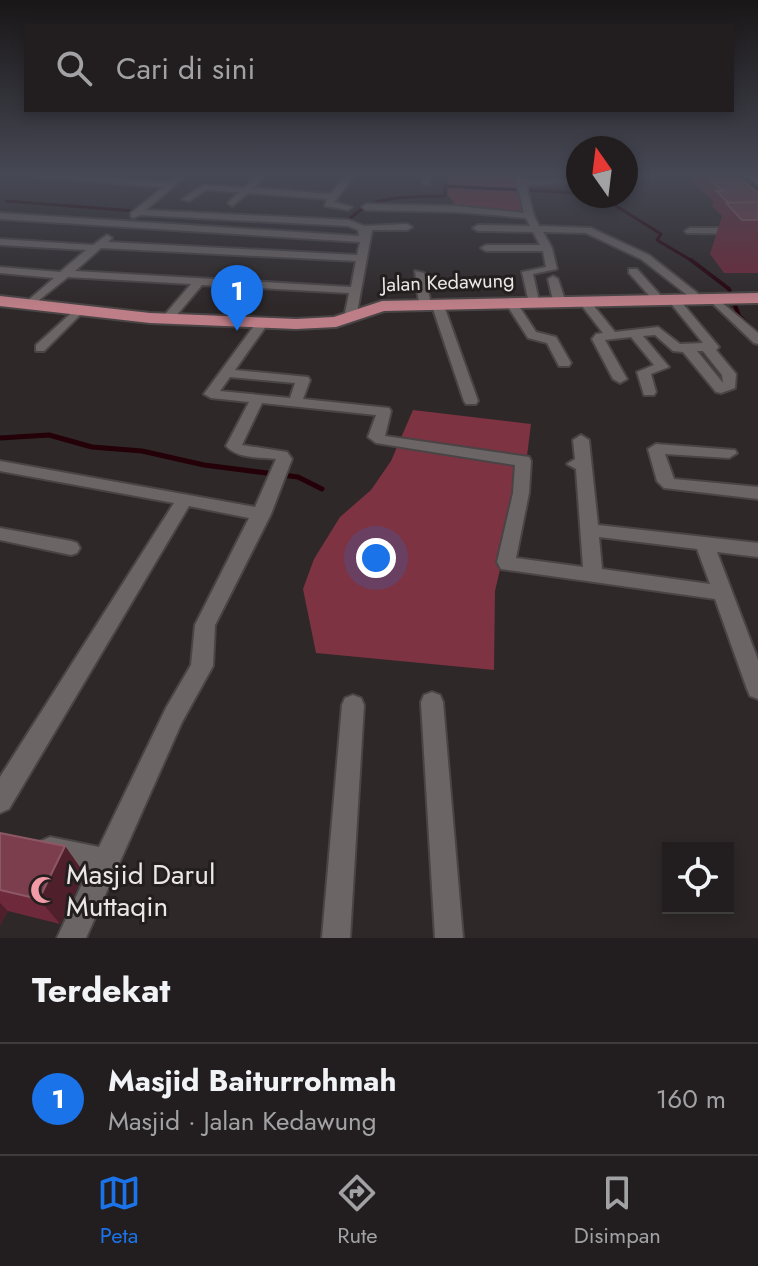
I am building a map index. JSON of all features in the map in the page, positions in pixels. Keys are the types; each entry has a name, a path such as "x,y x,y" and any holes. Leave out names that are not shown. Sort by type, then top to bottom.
{"main road":[{"name":"Jalan Kedawung","path":"0,301 167,319 323,323 350,318 375,307 431,303 728,298"}],"street":[{"path":"38,219 364,239"},
{"path":"29,305 130,219"},
{"path":"268,219 349,223 362,228 364,239"},
{"path":"531,219 547,248 551,270 526,274 533,301"},
{"path":"350,318 364,239 371,225 407,227"},
{"path":"478,228 588,230 728,298 758,340"},
{"path":"690,231 758,231"},
{"path":"0,242 360,258"},
{"path":"486,248 547,248"},
{"path":"0,270 353,290"},
{"path":"419,273 471,401"},
{"path":"620,379 598,339 658,331 676,348 713,347 710,339 667,300 643,281 631,276"},
{"path":"553,279 559,300"},
{"path":"167,319 198,283"},
{"path":"511,302 532,335 552,340 564,363"},
{"path":"585,302 611,335"},
{"path":"40,348 78,311"},
{"path":"263,322 211,394 385,411 376,437 381,440 523,461 519,502 506,562 724,593"},
{"path":"634,333 662,367 644,372 649,392"},
{"path":"688,349 721,389 730,385 729,374 707,348"},
{"path":"225,373 303,380 295,403"},
{"path":"71,938 174,715 202,666 205,625 280,475 284,459 281,455 239,450 234,446 257,400"},
{"path":"581,440 580,465 593,573"},
{"path":"729,453 656,449 665,481 670,484 758,493"},
{"path":"0,466 183,502 262,514"},
{"path":"0,800 183,502"},
{"path":"590,530 758,550"},
{"path":"0,534 71,548"},
{"path":"705,545 753,662 758,689"},
{"path":"432,702 449,938"},
{"path":"336,938 353,705"},
{"path":"31,846 107,862"}],"shaded area":[{"path":"413,410 531,424 527,456 519,456 516,501 495,591 494,670 316,653 303,589 314,559 340,517 371,490 391,461"}],"building":[{"path":"0,833 65,846 39,899 0,890"}],"waterway":[{"path":"347,222 351,219"},
{"path":"637,219 661,234 657,240 692,261"},
{"path":"692,261 729,289 739,316 758,334"},
{"path":"0,438 49,435 92,447 142,451 204,465 298,477 322,489"}],"place":[{"name":"Masjid Baiturrohmah","path":"237,331"},
{"name":"Masjid Darul Muttaqin","path":"44,890"}]}
